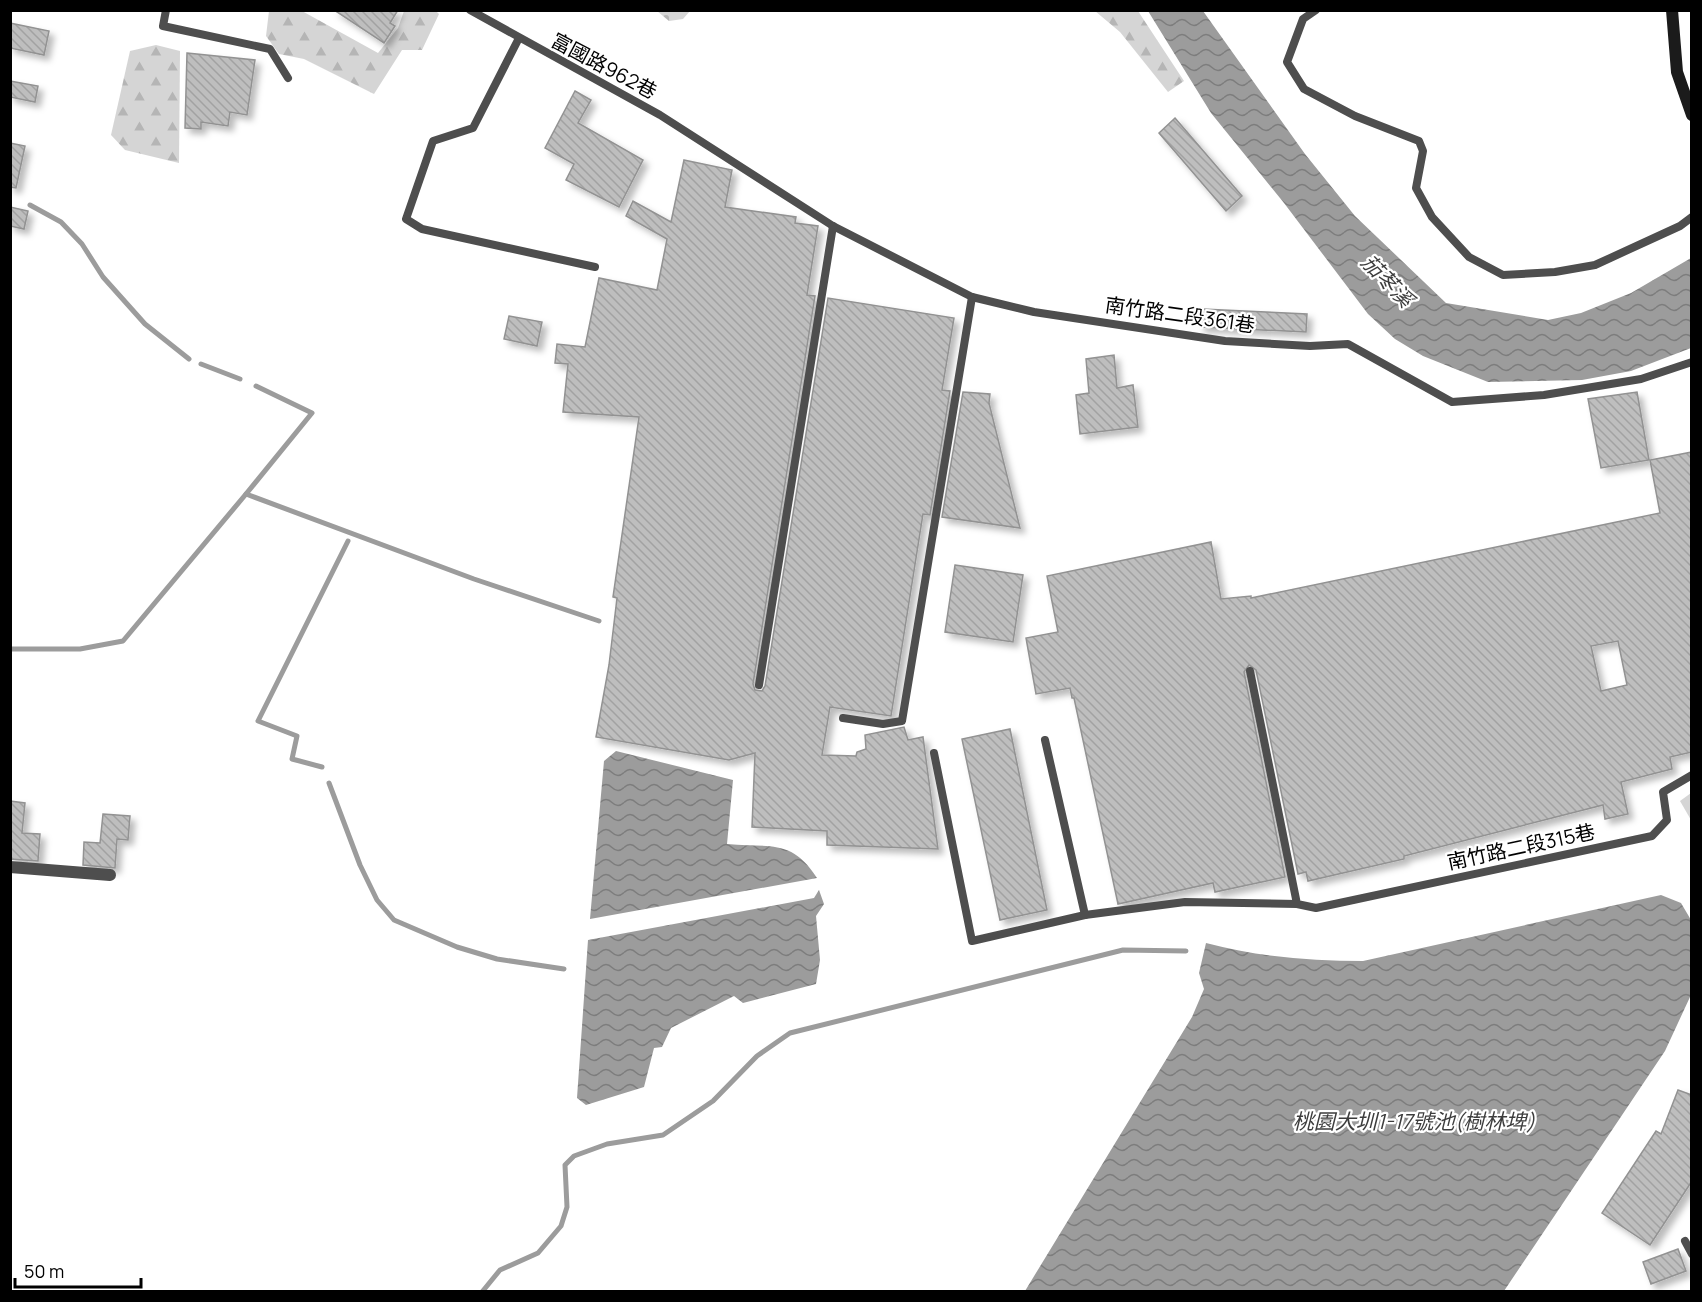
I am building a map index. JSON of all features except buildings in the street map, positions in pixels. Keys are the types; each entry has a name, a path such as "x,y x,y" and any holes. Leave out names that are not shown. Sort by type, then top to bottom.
{"street":[{"path":"1672,10 1677,72 1692,115"},
{"path":"10,867 110,875"}],"lane":[{"path":"166,10 164,26 270,49 288,78"},
{"name":"富國路962巷","path":"470,10 660,115 691,135"},
{"path":"1316,10 1304,19 1287,62 1304,88 1355,116 1419,141 1423,151 1416,188 1432,217 1469,257 1503,274 1555,272 1595,266 1692,217"},
{"path":"519,38 473,128 433,141 406,219 422,229 595,267"},
{"name":"南竹路二段361巷","path":"691,135 833,226 972,297 1034,312 1225,341 1310,346 1348,344 1452,402 1544,394 1641,379 1692,362"},
{"path":"759,685 833,226"},
{"path":"843,718 883,724 902,721 972,297"},
{"path":"934,753 972,941 1085,915 1185,902 1297,904 1250,671"},
{"path":"1046,740 1085,915"},
{"name":"南竹路二段315巷","path":"1297,904 1316,908 1652,836 1667,820 1663,792 1692,775"},
{"path":"1685,1241 1692,1254"}],"green space":[{"path":"269,11 302,11 378,53 398,28 404,11 436,11 439,14 422,50 402,50 374,94 304,59 279,54 266,36"},
{"path":"657,11 690,11 683,19 669,21"},
{"path":"1095,11 1138,11 1184,81 1168,92 1120,32"},
{"path":"156,45 180,51 179,163 125,150 111,135 130,51"},
{"path":"1691,793 1691,820 1680,801"}],"water":[{"name":"茄苳溪","path":"1148,11 1203,11 1305,154 1355,216 1446,303 1548,320 1581,313 1631,293 1691,258 1691,348 1631,371 1582,380 1488,382 1423,356 1395,339 1368,314 1284,203 1211,113"},
{"path":"616,751 733,780 727,844 767,846 789,851 808,865 817,878 590,919 604,761"},
{"path":"819,890 824,904 816,916 820,960 816,984 743,1003 734,996 671,1028 662,1047 654,1048 644,1087 586,1105 577,1098 588,940 814,898"},
{"name":"桃園大圳1-17號池(樹林埤)","path":"1661,895 1681,903 1691,920 1690,997 1665,1051 1504,1291 1025,1291 1192,1017 1204,989 1199,973 1206,943 1245,952 1284,957 1363,961"}],"waterway":[{"path":"30,205 61,222 82,244 103,277 145,324 189,359"},
{"path":"201,364 240,379"},
{"path":"246,494 312,413 256,386"},
{"path":"10,649 80,649 123,641 246,494 474,579 599,621"},
{"path":"322,767 292,759 297,736 258,721 348,541"},
{"path":"329,783 360,865 377,900 394,920 457,947 497,959 564,969"},
{"path":"482,1292 500,1270 538,1253 561,1226 567,1207 565,1165 574,1156 607,1144 663,1135 713,1101 757,1056 790,1033 1123,950 1186,951"}]}
